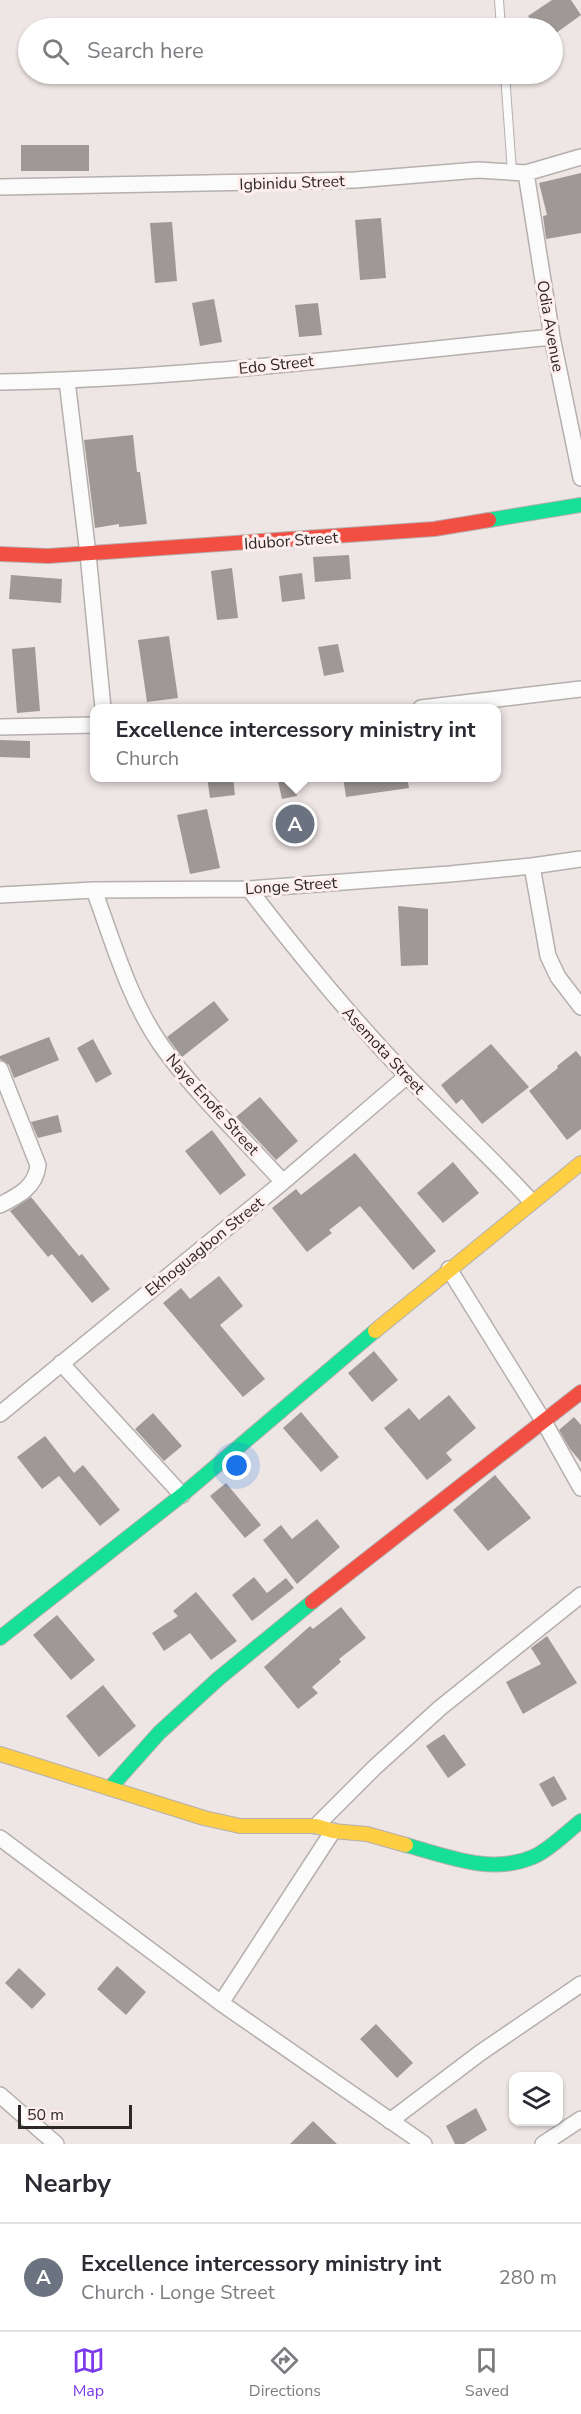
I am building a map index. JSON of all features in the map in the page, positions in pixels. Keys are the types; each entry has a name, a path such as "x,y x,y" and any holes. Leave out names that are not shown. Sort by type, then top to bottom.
{"street":[{"name":"Igbinidu Street","path":"0,187 331,181 478,170 519,172 581,156"},
{"name":"Odia Avenue","path":"519,172 581,477"},
{"name":"Edo Street","path":"0,382 67,381 208,371 552,337"},
{"path":"67,381 88,554 103,704"},
{"name":"Idubor Street","path":"0,554 48,556 88,554 434,529 581,505"},
{"path":"455,704 581,689"},
{"path":"0,727 90,725"},
{"name":"Longe Street","path":"0,895 94,890 249,889 532,866 581,859"},
{"path":"532,866 548,956 558,977 581,1007"},
{"name":"Asemota Street","path":"249,889 314,973 407,1076 466,1136 498,1164 531,1201"},
{"name":"Naye Enofe Street","path":"94,890 124,971 144,1016 161,1044 179,1068 283,1182"},
{"path":"0,1069 38,1165 37,1177 31,1185 0,1205"},
{"name":"Ekhoguagbon Street","path":"0,1414 283,1182 407,1076"},
{"path":"0,1638 182,1495 449,1269 581,1163"},
{"path":"449,1269 544,1422 581,1488"},
{"path":"61,1363 182,1495"},
{"path":"110,1788 159,1733 218,1679 322,1593 581,1392"},
{"path":"316,1826 374,1768 440,1708 581,1595"},
{"path":"0,1754 179,1812 240,1826 316,1826 333,1831 367,1834 467,1862 505,1865 534,1857 581,1821"},
{"path":"221,2003 333,1831"},
{"path":"0,1838 221,2003 424,2144"},
{"path":"390,2121 480,2053 581,1984"},
{"path":"0,2095 56,2144"},
{"path":"543,2144 581,2119"}],"lane":[{"path":"499,0 500,18"},
{"path":"506,84 519,172"}],"building":[{"path":"552,0 571,0 581,15 563,28 563,18 529,18 528,16"},
{"path":"21,145 89,145 89,171 21,171"},
{"path":"581,173 581,233 546,239 543,216 547,215 539,183"},
{"path":"381,218 386,278 360,280 355,220"},
{"path":"172,222 177,281 155,283 150,223"},
{"path":"214,299 222,342 200,346 192,303"},
{"path":"318,303 322,335 299,337 295,305"},
{"path":"133,435 147,524 119,527 119,524 95,528 84,440"},
{"path":"349,555 351,579 315,582 313,557"},
{"path":"232,568 238,618 217,620 211,571"},
{"path":"302,573 305,599 282,602 279,576"},
{"path":"11,575 62,579 61,603 9,599"},
{"path":"169,636 178,698 147,702 138,640"},
{"path":"338,644 344,672 324,676 318,647"},
{"path":"35,647 40,711 17,713 12,649"},
{"path":"0,740 30,741 30,758 0,757"},
{"path":"208,782 234,782 235,795 210,798"},
{"path":"278,782 294,782 297,796 282,799"},
{"path":"344,782 408,782 409,788 346,797"},
{"path":"207,809 220,868 190,874 177,815"},
{"path":"398,906 428,909 428,965 401,966"},
{"path":"214,1001 229,1020 182,1057 167,1037"},
{"path":"49,1037 59,1060 14,1078 9,1065 0,1059 0,1056"},
{"path":"93,1039 112,1074 96,1083 77,1048"},
{"path":"491,1044 529,1087 482,1124 462,1099 456,1104 441,1085"},
{"path":"576,1051 581,1057 581,1129 567,1140 529,1091"},
{"path":"260,1097 298,1141 276,1160 236,1117"},
{"path":"58,1115 62,1132 38,1138 31,1122"},
{"path":"212,1130 246,1175 220,1195 185,1151"},
{"path":"355,1153 436,1251 413,1270 360,1206 329,1230 332,1233 307,1252 272,1208 296,1189 301,1195"},
{"path":"453,1162 479,1193 443,1223 417,1193"},
{"path":"31,1197 79,1256 82,1254 110,1289 92,1303 52,1254 48,1257 10,1211"},
{"path":"219,1276 243,1306 220,1325 265,1379 243,1397 163,1303 181,1288 190,1299"},
{"path":"374,1351 398,1380 372,1402 348,1373"},
{"path":"449,1395 476,1428 446,1453 452,1460 427,1480 384,1428 409,1408 419,1420"},
{"path":"301,1412 339,1457 321,1472 283,1428"},
{"path":"153,1413 182,1446 164,1461 135,1429"},
{"path":"574,1417 581,1425 581,1462 559,1430"},
{"path":"45,1436 74,1473 83,1465 120,1510 100,1526 59,1476 42,1489 17,1457"},
{"path":"495,1475 531,1518 488,1551 453,1510"},
{"path":"226,1483 261,1525 245,1538 210,1496"},
{"path":"317,1519 340,1547 297,1584 263,1540 281,1525 292,1539"},
{"path":"254,1577 267,1593 286,1578 294,1588 252,1621 232,1595"},
{"path":"196,1592 237,1641 211,1660 190,1633 164,1651 152,1633 178,1616 173,1611"},
{"path":"341,1607 366,1638 339,1659 341,1662 312,1687 318,1693 298,1709 264,1667 310,1626 313,1629"},
{"path":"57,1615 95,1660 71,1680 33,1635"},
{"path":"547,1636 577,1683 523,1714 506,1682 541,1664 531,1648"},
{"path":"103,1685 136,1726 99,1757 66,1716"},
{"path":"444,1734 466,1765 448,1778 426,1746"},
{"path":"554,1776 567,1799 552,1807 539,1784"},
{"path":"117,1966 146,1992 126,2015 97,1989"},
{"path":"19,1968 46,1994 32,2009 5,1983"},
{"path":"376,2024 413,2063 397,2078 360,2039"},
{"path":"476,2108 487,2130 464,2144 455,2144 446,2126"},
{"path":"313,2121 337,2144 290,2144"}],"traffic: fast":[{"path":"489,520 581,505"},
{"path":"0,1638 182,1495 375,1331"},
{"path":"110,1788 159,1733 218,1679 312,1602"},
{"path":"406,1845 469,1862 485,1864 517,1862 545,1850 581,1821"}],"traffic: slow":[{"path":"375,1331 581,1163"},
{"path":"0,1754 204,1818 240,1826 316,1826 333,1831 367,1834 406,1845"}],"traffic: jam":[{"path":"0,554 48,556 434,529 489,520"},
{"path":"312,1602 581,1392"}],"place":[{"name":"Excellence intercessory ministry int","path":"295,824"}]}
